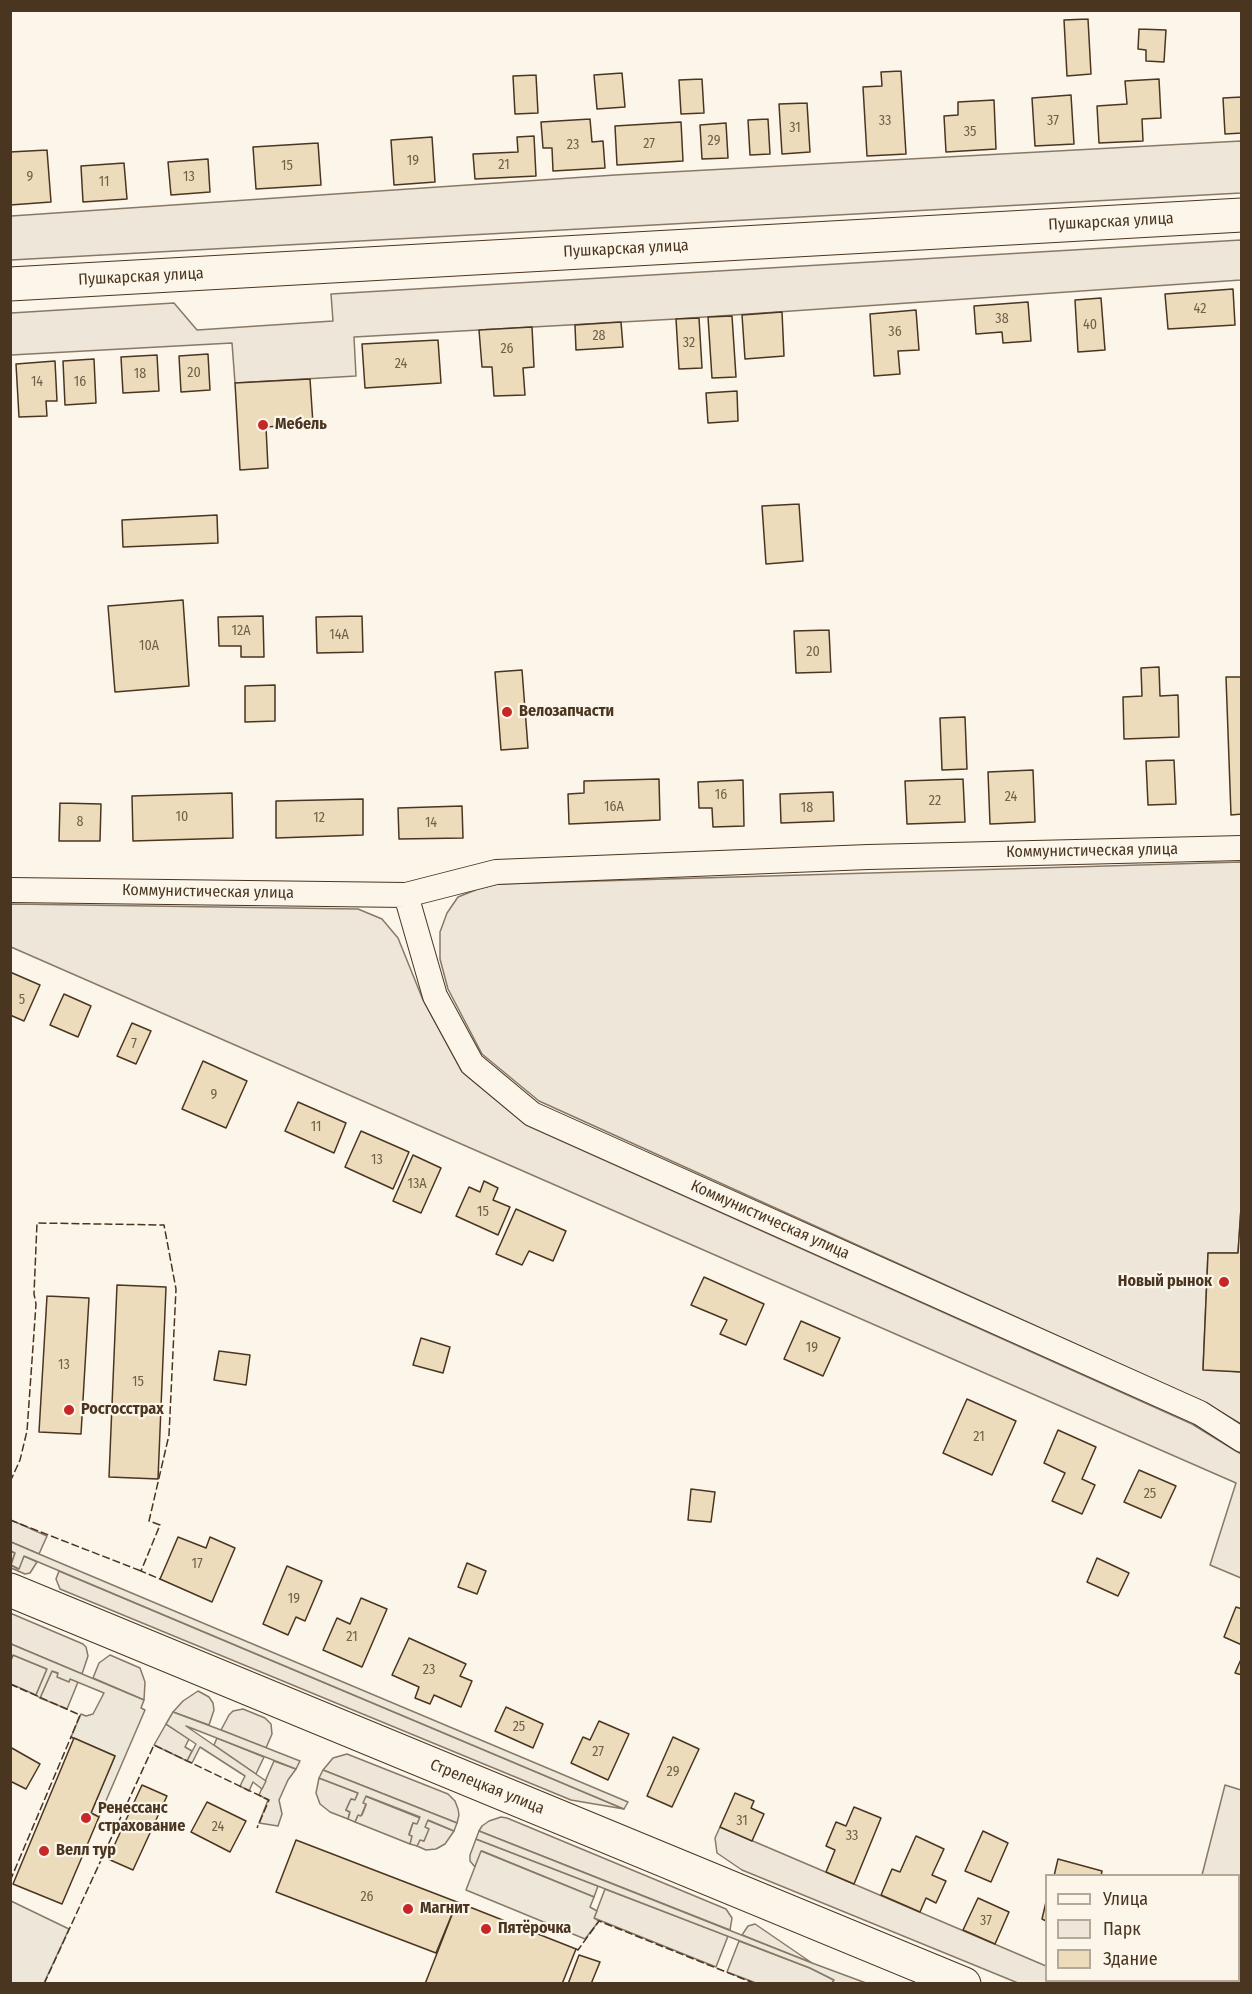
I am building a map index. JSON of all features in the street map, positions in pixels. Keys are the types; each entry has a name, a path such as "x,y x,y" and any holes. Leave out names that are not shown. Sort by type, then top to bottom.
{"main road":[{"name":"Пушкарская улица","path":"10,284 1242,215"},
{"name":"Стрелецкая улица","path":"10,1590 964,1983"}],"street":[{"name":"Коммунистическая улица","path":"10,890 406,895 496,872 868,857 1242,848"},
{"name":"Коммунистическая улица","path":"406,895 435,996 472,1064 532,1114 1200,1413 1242,1440"}],"green space":[{"path":"1241,141 1241,193 11,260 11,216 615,175"},
{"path":"1241,240 1241,280 676,319 354,337 356,376 235,383 232,343 11,355 11,313 174,303 197,330 333,321 331,294"},
{"path":"1241,862 1242,1193 1238,1253 1208,1253 1203,1369 1241,1372 1241,1424 1204,1402 539,1101 482,1054 448,989 440,959 440,932 447,913 458,897 498,884"},
{"path":"11,904 358,909 382,919 398,938 423,1000 462,1072 526,1125 1192,1424 1241,1454 1241,1578 1210,1565 1236,1483 11,947"},
{"path":"11,1520 47,1536 39,1554 11,1542"},
{"path":"10,1551 15,1553 11,1565 18,1569 24,1556 37,1562 30,1573 25,1574 11,1568"},
{"path":"59,1571 624,1809 571,1800 60,1589 56,1579"},
{"path":"10,1613 83,1644 88,1656 82,1674 11,1644"},
{"path":"13,1655 47,1669 36,1695 11,1684"},
{"path":"110,1655 140,1668 145,1682 144,1700 93,1678 99,1663"},
{"path":"52,1671 59,1674 58,1677 68,1681 70,1678 78,1682 67,1709 40,1698"},
{"path":"198,1691 209,1697 213,1703 214,1710 209,1725 173,1712 183,1701"},
{"path":"243,1709 265,1718 271,1724 272,1734 266,1748 221,1730 233,1711"},
{"path":"166,1724 189,1739 185,1747 192,1751 187,1761 154,1745"},
{"path":"217,1738 264,1757 256,1774 214,1745"},
{"path":"347,1754 448,1794 455,1801 458,1809 457,1823 323,1770 333,1758"},
{"path":"274,1761 296,1769 279,1800 282,1814 278,1826 259,1823 268,1800 259,1795"},
{"path":"319,1778 358,1793 355,1800 351,1799 346,1810 350,1812 348,1819 330,1812 320,1804 316,1793"},
{"path":"1225,1785 1241,1790 1241,1983 1174,1983 1240,1982 1240,1874 1202,1874"},
{"path":"365,1796 420,1818 417,1825 413,1823 409,1834 413,1836 410,1844 355,1822 358,1815 362,1815 366,1805 362,1803"},
{"path":"501,1817 726,1909 732,1918 730,1930 479,1831 489,1821"},
{"path":"427,1820 454,1831 445,1844 436,1849 426,1850 417,1846 420,1839 424,1841 428,1829 424,1828"},
{"path":"720,1827 1045,1966 1045,1982 1089,1983 1018,1983 742,1870 717,1853 715,1838"},
{"path":"476,1839 598,1886 594,1897 482,1851 475,1867 470,1861 470,1855"},
{"path":"605,1889 728,1936 716,1967 594,1918"},
{"path":"755,1924 812,1963 742,1935 748,1926"},
{"path":"739,1941 810,1968 834,1980 832,1984 756,1983 727,1972"}],"shaded area":[{"path":"11,1542 628,1802 624,1809 24,1556 19,1569 11,1565 15,1553 11,1551"},
{"path":"11,1644 144,1700 141,1708 145,1710 99,1817 91,1813 115,1756 71,1737 81,1714 86,1716 93,1714 104,1693 70,1679 69,1682 57,1677 58,1673 52,1671 40,1698 36,1695 47,1669 13,1655 11,1660"},
{"path":"173,1712 300,1761 296,1769 186,1726 266,1781 262,1789 253,1782 249,1791 240,1786 245,1776 200,1747 192,1763 187,1761 196,1744 166,1724"},
{"path":"323,1770 457,1823 454,1831 428,1820 425,1827 429,1829 424,1841 420,1840 417,1846 410,1844 412,1836 409,1835 413,1823 417,1824 420,1817 366,1796 363,1803 366,1804 361,1816 358,1815 355,1822 348,1819 350,1812 346,1810 351,1799 355,1800 358,1793 319,1778"},
{"path":"479,1831 866,1983 832,1983 834,1980 810,1968 476,1839"},
{"path":"481,1851 594,1897 590,1907 597,1911 594,1918 599,1921 585,1939 466,1890"},
{"path":"11,1901 69,1929 44,1983 11,1983"}],"building":[{"path":"1088,19 1091,74 1067,76 1064,20"},
{"path":"1139,29 1166,30 1164,62 1146,61 1146,50 1138,49"},
{"path":"901,71 906,154 867,156 863,87 882,86 881,72"},
{"path":"622,73 625,107 597,109 594,75"},
{"path":"536,75 538,113 515,114 513,76"},
{"path":"702,79 704,113 681,114 679,80"},
{"path":"1159,79 1161,118 1142,119 1143,141 1099,143 1097,106 1127,104 1125,81"},
{"path":"1071,95 1074,144 1035,146 1032,98"},
{"path":"1242,97 1242,133 1225,134 1223,98"},
{"path":"994,100 996,149 946,152 944,116 958,115 958,102"},
{"path":"807,103 810,152 782,154 779,104"},
{"path":"590,119 592,142 603,141 605,168 553,171 552,148 543,148 541,122"},
{"path":"768,119 770,154 750,155 748,120"},
{"path":"681,122 683,161 617,165 615,126"},
{"path":"726,123 728,158 702,159 700,125"},
{"path":"534,136 536,176 475,179 473,154 518,152 517,137"},
{"path":"432,137 435,182 394,185 391,140"},
{"path":"318,143 321,185 256,189 253,147"},
{"path":"47,150 51,202 10,205 10,152"},
{"path":"208,159 210,192 171,195 168,162"},
{"path":"124,163 127,199 83,202 81,166"},
{"path":"1233,289 1235,325 1168,329 1165,294"},
{"path":"1101,298 1105,350 1078,352 1075,300"},
{"path":"1028,302 1031,341 1003,343 1002,332 976,334 974,306"},
{"path":"916,310 919,350 898,351 900,374 874,376 870,314"},
{"path":"782,312 784,356 745,359 742,315"},
{"path":"732,316 736,377 712,378 708,317"},
{"path":"699,318 702,368 679,369 676,319"},
{"path":"621,322 623,347 576,350 575,325"},
{"path":"532,327 534,367 523,368 525,395 494,396 492,367 482,367 479,330"},
{"path":"438,340 441,383 365,388 362,344"},
{"path":"208,354 210,390 181,392 179,356"},
{"path":"157,355 159,391 123,393 121,357"},
{"path":"94,359 96,403 65,405 63,361"},
{"path":"55,361 57,401 46,401 47,416 19,417 16,364"},
{"name":"Мебель","path":"310,379 313,424 266,427 268,468 240,470 235,383"},
{"path":"737,391 738,421 708,423 706,393"},
{"path":"799,504 803,561 766,564 762,506"},
{"path":"217,515 218,543 123,547 122,520"},
{"path":"183,600 189,686 115,692 108,606"},
{"path":"263,616 264,657 241,657 241,646 219,646 218,617"},
{"path":"362,616 363,652 317,653 316,617"},
{"path":"829,630 831,672 796,673 794,631"},
{"path":"1159,667 1160,696 1178,695 1179,737 1124,739 1123,697 1142,696 1141,668"},
{"path":"522,670 528,748 501,750 495,672"},
{"path":"1226,677 1242,677 1242,814 1231,815"},
{"path":"275,685 275,721 245,722 245,686"},
{"path":"965,717 967,769 942,770 940,718"},
{"path":"1174,760 1176,804 1148,805 1146,761"},
{"path":"1033,770 1035,822 990,824 988,772"},
{"path":"659,779 660,820 569,824 568,794 584,793 584,781"},
{"path":"963,779 965,822 907,824 905,781"},
{"path":"743,780 744,826 713,827 712,808 699,808 698,782"},
{"path":"833,792 834,821 781,823 780,794"},
{"path":"232,793 233,838 133,841 132,796"},
{"path":"363,799 363,835 276,838 276,801"},
{"path":"60,803 101,804 100,841 59,841"},
{"path":"462,806 463,838 399,839 398,808"},
{"path":"10,972 40,985 24,1021 10,1015"},
{"path":"64,994 91,1006 78,1037 50,1025"},
{"path":"132,1023 151,1031 136,1064 117,1056"},
{"path":"203,1061 247,1081 226,1128 182,1109"},
{"path":"298,1102 346,1123 334,1153 285,1131"},
{"path":"361,1131 409,1152 393,1189 345,1167"},
{"path":"413,1155 441,1168 421,1213 393,1201"},
{"path":"484,1181 498,1188 493,1200 510,1207 498,1235 456,1216 469,1187 480,1192"},
{"name":"Новый рынок","path":"1242,1193 1242,1372 1203,1370 1208,1253 1238,1253"},
{"path":"516,1209 566,1231 553,1261 529,1251 522,1265 496,1254"},
{"path":"704,1277 764,1304 746,1345 720,1334 727,1320 691,1305"},
{"path":"117,1285 166,1287 158,1479 109,1477"},
{"path":"47,1296 89,1298 81,1434 39,1432"},
{"path":"801,1321 840,1338 823,1376 784,1359"},
{"path":"421,1338 450,1347 443,1373 413,1365"},
{"path":"219,1351 250,1355 246,1385 214,1380"},
{"path":"967,1399 1016,1421 992,1475 943,1453"},
{"path":"1058,1430 1096,1447 1082,1479 1095,1485 1082,1514 1052,1501 1065,1473 1044,1463"},
{"path":"1139,1470 1176,1486 1161,1518 1124,1502"},
{"path":"691,1489 715,1492 711,1522 688,1520"},
{"path":"178,1537 206,1548 210,1537 235,1548 212,1602 160,1579"},
{"path":"1097,1558 1129,1573 1118,1596 1087,1582"},
{"path":"467,1563 486,1571 477,1594 458,1587"},
{"path":"287,1566 322,1581 305,1621 296,1617 288,1635 263,1624"},
{"path":"361,1598 387,1609 362,1667 323,1650 337,1618 350,1624"},
{"path":"1236,1607 1242,1609 1242,1645 1224,1637"},
{"path":"409,1638 466,1664 460,1676 472,1681 461,1707 434,1695 430,1704 415,1698 419,1687 392,1675"},
{"path":"1242,1657 1242,1675 1235,1673"},
{"path":"506,1707 543,1724 533,1748 495,1731"},
{"path":"599,1721 629,1734 608,1780 571,1763 583,1737 590,1740"},
{"path":"673,1737 699,1749 672,1807 647,1796"},
{"path":"74,1738 115,1756 91,1813 99,1817 62,1904 13,1884"},
{"path":"10,1747 40,1764 26,1789 10,1781"},
{"path":"142,1785 167,1796 133,1870 108,1859"},
{"path":"735,1793 754,1801 751,1808 764,1814 752,1841 720,1827"},
{"path":"207,1802 246,1821 230,1852 191,1832"},
{"path":"854,1807 881,1818 854,1884 826,1872 835,1850 826,1846 836,1822 846,1826"},
{"path":"983,1831 1008,1843 991,1882 965,1871"},
{"path":"916,1836 944,1849 932,1875 946,1881 936,1903 926,1898 920,1912 881,1895 892,1869 900,1872"},
{"path":"296,1840 457,1902 436,1953 276,1892"},
{"path":"1058,1859 1102,1871 1101,1874 1054,1874"},
{"path":"978,1898 1009,1912 995,1944 963,1930"},
{"name":"Пятёрочка","path":"457,1902 576,1949 562,1984 425,1984"},
{"path":"579,1955 600,1962 591,1984 568,1984"}],"fence":[{"path":"10,1482 20,1460 27,1431 36,1304 34,1294 37,1223 164,1225 176,1289 169,1435 149,1521 160,1525 141,1571 160,1579"},
{"path":"10,1520 141,1571"},
{"path":"10,1684 80,1715 71,1737 73,1738"},
{"path":"10,1881 71,1737"},
{"path":"44,1984 154,1745 269,1800 257,1828"},
{"path":"576,1949 578,1950 599,1921 756,1984"}],"place":[{"name":"Мебель","path":"263,425"},
{"name":"Велозапчасти","path":"507,712"},
{"name":"Новый рынок","path":"1224,1282"},
{"name":"Росгосстрах","path":"69,1410"},
{"name":"Ренессанс страхование","path":"86,1818"},
{"name":"Велл тур","path":"44,1851"},
{"name":"Магнит","path":"408,1909"},
{"name":"Пятёрочка","path":"486,1929"}]}
